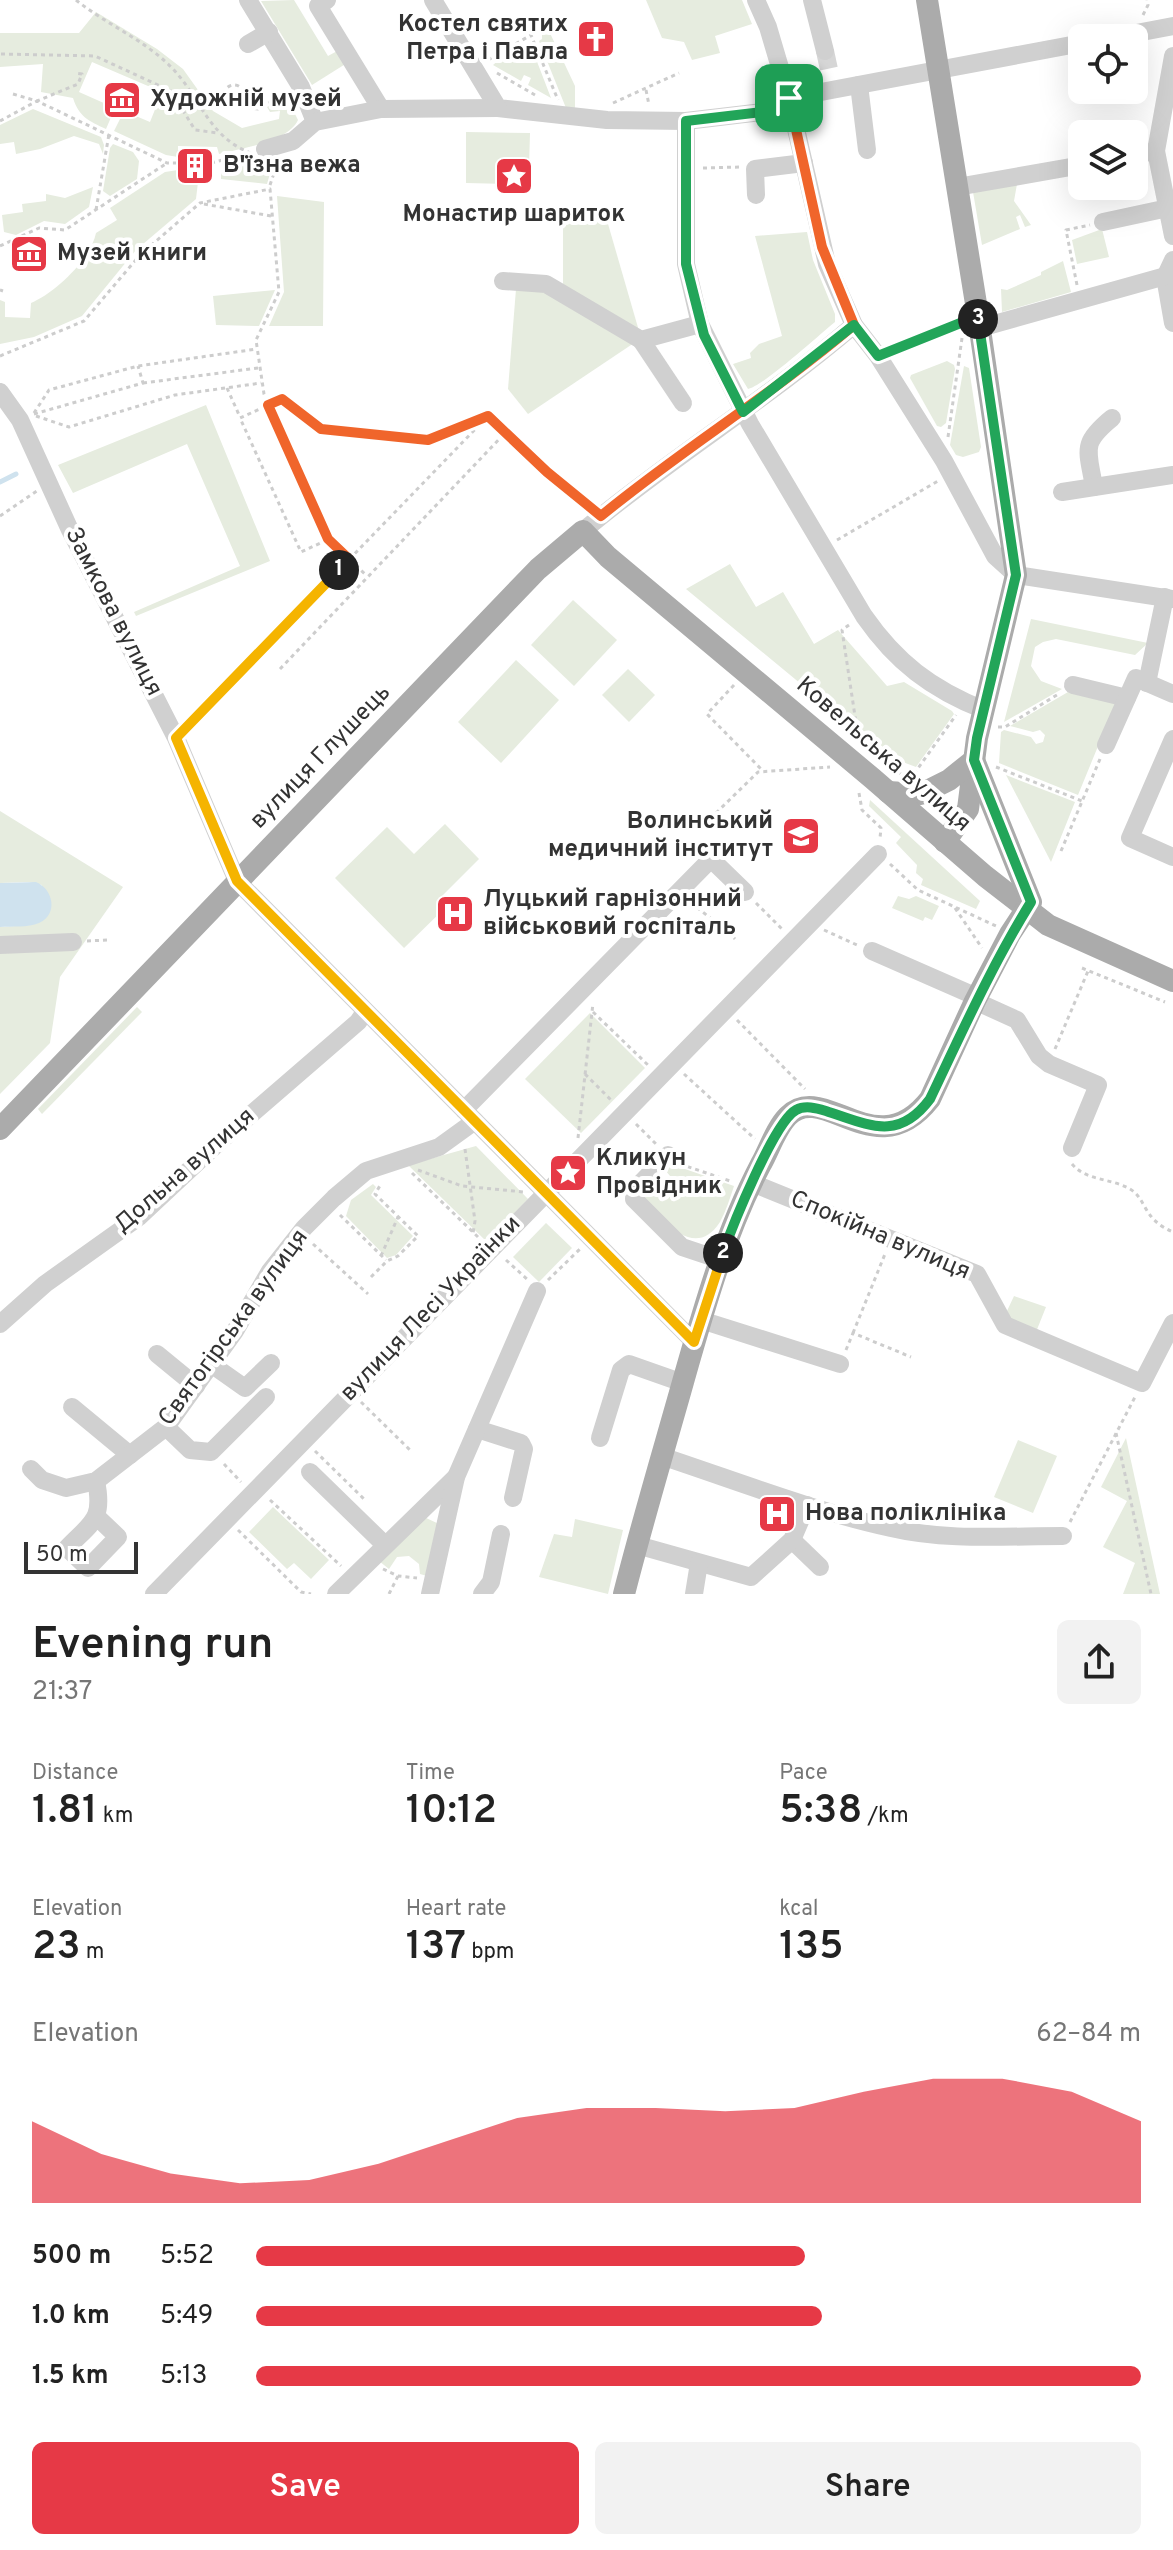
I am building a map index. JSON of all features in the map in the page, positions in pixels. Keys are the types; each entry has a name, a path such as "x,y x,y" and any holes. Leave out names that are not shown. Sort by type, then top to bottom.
{"main road":[{"path":"927,0 1016,575 991,718 974,760 968,809 945,842"},
{"name":"Ковельська вулиця","path":"592,524 608,557 1026,909 1048,925 1169,992"},
{"name":"вулиця Глушець","path":"0,1129 538,569 592,524"},
{"path":"888,792 921,794 949,780 974,760"},
{"path":"624,1594 694,1342 734,1221 786,1118 796,1110 817,1108 872,1126 886,1128 908,1122 930,1099 976,999 1031,902 974,760"}],"street":[{"path":"248,0 301,87 315,122"},
{"path":"327,0 318,6 381,109"},
{"path":"433,0 498,108"},
{"path":"756,0 768,27 789,98 825,255 854,325 878,356 948,467 995,556 1016,575 1169,598 1147,683"},
{"path":"812,0 825,51"},
{"path":"1148,31 1173,26"},
{"path":"248,44 269,32"},
{"path":"274,147 293,141 315,122 381,109 498,108 607,120 686,121 770,111 789,98 832,82 859,85 1068,46"},
{"path":"1173,60 1156,151 1173,236"},
{"path":"859,85 867,150"},
{"path":"686,121 686,264 700,324 743,412 828,545 864,616 888,649 923,678 991,718"},
{"path":"1148,152 1156,151"},
{"path":"756,195 755,169 804,163"},
{"path":"957,187 1068,167"},
{"path":"1103,222 1168,208"},
{"path":"980,328 1081,300 1170,270 1173,323"},
{"path":"503,281 546,284 641,340 683,403"},
{"path":"641,340 700,324"},
{"path":"592,524 854,325"},
{"name":"Замкова вулиця","path":"0,392 20,420 176,738 237,881"},
{"path":"1094,487 1088,447 1093,433 1112,418"},
{"path":"1062,492 1173,475"},
{"path":"1106,745 1136,678 1173,694"},
{"path":"1073,685 1127,698"},
{"path":"1173,739 1130,838 1173,857"},
{"name":"вулиця Лесі Українки","path":"154,1594 490,1249 537,1193 624,1112 878,854"},
{"name":"Святогірська вулиця","path":"96,1481 166,1427 235,1331 270,1271 304,1228 334,1198 366,1171 439,1147 597,976 711,859 745,892"},
{"path":"237,881 470,1116 537,1193 694,1342"},
{"path":"0,945 73,942"},
{"path":"872,951 1017,1020 1039,1056 1049,1064 1098,1085 1072,1148"},
{"name":"Дольна вулиця","path":"0,1324 45,1284 139,1217 218,1143 358,1022 365,1012"},
{"path":"668,1155 635,1189 634,1199 682,1247 721,1260"},
{"name":"Спокійна вулиця","path":"752,1183 977,1274 1005,1325 1142,1383"},
{"path":"450,1594 427,1588 456,1477 539,1285"},
{"path":"701,1320 840,1364"},
{"path":"1142,1383 1173,1323"},
{"path":"157,1354 196,1386"},
{"path":"211,1364 245,1388 271,1363"},
{"path":"600,1438 621,1370 629,1364 683,1383"},
{"path":"166,1427 190,1450 211,1452 266,1397"},
{"path":"72,1407 130,1455"},
{"path":"477,1429 521,1443 524,1449 513,1498"},
{"path":"661,1456 807,1505 892,1529 940,1535 1063,1536"},
{"path":"31,1469 42,1480 66,1488 96,1481 100,1503 97,1517"},
{"path":"310,1472 385,1545"},
{"path":"336,1594 456,1477"},
{"path":"637,1545 699,1563 749,1586 792,1540 807,1505"},
{"path":"482,1594 491,1582 501,1534"},
{"path":"792,1540 820,1567"},
{"path":"694,1594 699,1563"}],"path":[{"path":"76,0 154,52 174,70 218,133"},
{"path":"481,64 531,35 562,111"},
{"path":"1,54 95,56 171,91 195,130 218,133 251,153 211,163"},
{"path":"494,72 535,95"},
{"path":"0,121 78,84 82,74 75,73"},
{"path":"605,106 679,73"},
{"path":"230,86 239,87 243,92 241,101 229,104 224,96 225,90 230,86"},
{"path":"13,94 37,101 167,163 178,163"},
{"path":"241,101 248,108 258,109 285,94"},
{"path":"96,211 109,134"},
{"path":"270,185 274,147"},
{"path":"0,246 39,228 65,230 167,163"},
{"path":"685,172 696,168 755,169"},
{"path":"0,356 84,321 140,255 200,203 270,189 279,292 256,340 262,383 268,405 328,539 367,576"},
{"path":"200,203 272,216"},
{"path":"1081,300 1066,230 1103,222"},
{"path":"828,545 948,467 964,322 878,356"},
{"path":"33,415 49,390 138,366 257,349"},
{"path":"138,366 143,383"},
{"path":"33,415 143,383 260,367"},
{"path":"33,415 69,427 175,395 262,383"},
{"path":"227,388 301,552 328,539"},
{"path":"240,418 282,399 321,429 428,440 488,416"},
{"path":"488,416 547,472 592,524"},
{"path":"176,738 488,416"},
{"path":"280,669 506,432"},
{"path":"0,516 49,483"},
{"path":"856,621 842,630 859,739"},
{"path":"734,685 707,714 763,771"},
{"path":"991,718 1005,727 1073,685"},
{"path":"818,704 909,781 958,713"},
{"path":"1061,851 1106,745"},
{"path":"716,813 758,772 830,767"},
{"path":"996,767 1082,801"},
{"path":"859,793 862,810 881,828 878,854 918,890 996,926"},
{"path":"680,891 735,939"},
{"path":"745,892 793,940"},
{"path":"955,907 984,951"},
{"path":"809,924 872,951"},
{"path":"1082,968 1169,992"},
{"path":"1049,1064 1088,971"},
{"path":"577,1137 597,976"},
{"path":"726,1009 806,1090"},
{"path":"592,1011 761,1144"},
{"path":"585,1074 624,1112"},
{"path":"465,1148 475,1221 473,1233"},
{"path":"1072,1148 1072,1165 1078,1171 1133,1190 1158,1226 1173,1232"},
{"path":"537,1193 470,1188 403,1165 490,1249 539,1285 582,1247"},
{"path":"371,1277 418,1236 375,1194 386,1178"},
{"path":"334,1210 387,1261"},
{"path":"381,1256 398,1217"},
{"path":"307,1239 368,1294"},
{"path":"840,1364 891,1239"},
{"path":"853,1333 911,1357"},
{"path":"1063,1536 1142,1383"},
{"path":"350,1392 410,1450"},
{"path":"1116,1433 1151,1594"},
{"path":"303,1440 364,1499"},
{"path":"211,1452 352,1576"},
{"path":"226,1519 301,1592 311,1594"},
{"path":"384,1571 427,1588"},
{"path":"389,1594 398,1576"}],"shaded area":[{"path":"294,0 328,56 339,50 347,63 312,85 261,1"},
{"path":"646,0 742,0 752,24 715,36 720,53 692,60 684,42 662,38"},
{"path":"96,12 157,49 183,69 213,111 242,128 279,119 280,111 270,112 267,107 286,96 298,120 285,134 251,146 219,154 217,147 178,146 178,157 166,155 114,131 124,111 150,122 162,92 92,62 79,92 115,108 106,129 85,118 73,98 41,92 43,64 0,67 0,33 79,33"},
{"path":"549,31 575,86 575,108 566,108 539,41 542,34"},
{"path":"526,43 531,46 551,98 528,85 531,78 524,75 521,81 493,65 501,58 514,54 515,49"},
{"path":"33,109 101,137 103,154 99,144 74,136 16,154 14,142 0,144 0,125"},
{"path":"466,132 530,133 529,168 509,168 508,184 466,183"},
{"path":"113,144 133,152 139,161 137,179 110,196 103,191"},
{"path":"275,156 267,184 221,179 221,168"},
{"path":"178,170 179,183 198,182 196,199 136,250 82,316 34,337 0,344 0,300 5,302 5,317 30,318 31,303 51,292 71,274 87,254 96,233 117,220 110,208 165,172"},
{"path":"1017,184 1014,201 1031,225 1025,227 1020,215 1016,217 1020,229 982,245 973,192"},
{"path":"93,187 89,207 65,224 44,221 16,235 4,232 2,215 23,212 22,204 46,201 46,194 65,198"},
{"path":"277,196 324,202 323,326 269,326 284,292"},
{"path":"563,217 606,217 639,331 563,288"},
{"path":"1102,229 1109,257 1077,264 1072,240"},
{"path":"807,232 813,260 835,314 835,322 778,370 748,389 733,364 751,358 750,353 759,344 782,336 755,236"},
{"path":"1063,261 1071,292 1002,312 1001,289 1007,290 1041,275 1041,272"},
{"path":"516,289 543,289 634,343 528,414 508,389"},
{"path":"275,290 259,326 216,325 213,296"},
{"path":"947,361 955,369 946,423 941,427 937,426 910,378"},
{"path":"964,366 969,368 981,447 979,452 963,457 956,455 950,445"},
{"path":"206,405 270,561 136,616 134,612 240,566 187,444 73,493 58,465"},
{"path":"730,564 756,607 783,592 814,644 838,630 887,686 904,682 952,711 954,714 916,767 900,761 833,706 830,708 686,589"},
{"path":"573,600 617,640 574,686 531,645"},
{"path":"1031,619 1148,643 1135,655 1056,639 1043,642 1035,647 1031,666 1041,681 1062,689 1004,722"},
{"path":"516,660 559,700 501,763 458,722"},
{"path":"628,669 655,695 629,722 602,695"},
{"path":"1068,692 1117,700 1078,795 999,763 1001,732 1004,730 1031,737 1036,744 1043,742 1045,735 1040,730 1033,732 1010,726"},
{"path":"1006,775 1075,802 1051,862"},
{"path":"870,800 980,901 976,909 921,885 923,879 916,873 917,865 896,843 901,837 869,806"},
{"path":"0,811 123,887 60,977 50,1043 0,1094 0,927 31,925 42,885 0,883"},
{"path":"445,824 479,859 442,896 449,904 404,948 335,878 387,827 414,854"},
{"path":"898,896 909,899 916,896 939,906 932,920 925,917 923,921 892,908"},
{"path":"137,1007 142,1012 42,1114 38,1109"},
{"path":"590,1013 645,1068 581,1133 525,1079"},
{"path":"476,1146 528,1199 487,1242 408,1165"},
{"path":"668,1167 685,1169 734,1186 720,1222 710,1233 699,1238 677,1232 639,1196 655,1181 666,1192 676,1183 665,1170"},
{"path":"373,1184 376,1187 371,1195 413,1236 396,1255 387,1258 346,1216 351,1200"},
{"path":"546,1223 572,1248 539,1282 513,1257"},
{"path":"1014,1296 1046,1307 1036,1332 1013,1323 1007,1311"},
{"path":"1126,1438 1160,1594 1123,1594 1135,1563 1103,1547 1127,1501 1101,1487"},
{"path":"1018,1440 1057,1456 1033,1513 994,1497"},
{"path":"273,1507 329,1560 311,1579 294,1563 287,1569 249,1532"},
{"path":"424,1517 439,1524 427,1576 420,1574 419,1564 409,1556 397,1557 389,1569 379,1561"},
{"path":"575,1519 623,1530 608,1594 539,1577 554,1534 572,1537"}],"water":[{"path":"36,882 50,896 51,908 45,919 30,926 0,927 0,883"}],"waterway":[{"path":"0,482 16,474"}],"tunnel":[{"path":"825,51 830,74"}],"place":[{"name":"Костел святих Петра і Павла","path":"596,39"},
{"name":"Художній музей","path":"122,100"},
{"name":"В'їзна вежа","path":"195,166"},
{"name":"Монастир шариток","path":"514,176"},
{"name":"Музей книги","path":"29,254"},
{"name":"Волинський медичний інститут","path":"801,836"},
{"name":"Луцький гарнізонний військовий госпіталь","path":"455,914"},
{"name":"Кликун Провідник","path":"568,1173"},
{"name":"Нова поліклініка","path":"777,1514"}],"route":[{"path":"789,98 770,111 686,121 686,264 700,324 727,383 743,412 755,403 844,333 854,325 878,356 978,316 1016,575 974,760 1031,902 1010,934 930,1099 921,1111 900,1126 886,1128 817,1108 805,1107 786,1118 734,1221 694,1342 237,881 176,738 349,559 328,539 268,405 282,399 321,429 428,440 488,416 547,472 601,516 627,495 755,403 854,325 822,247 789,98"}]}
